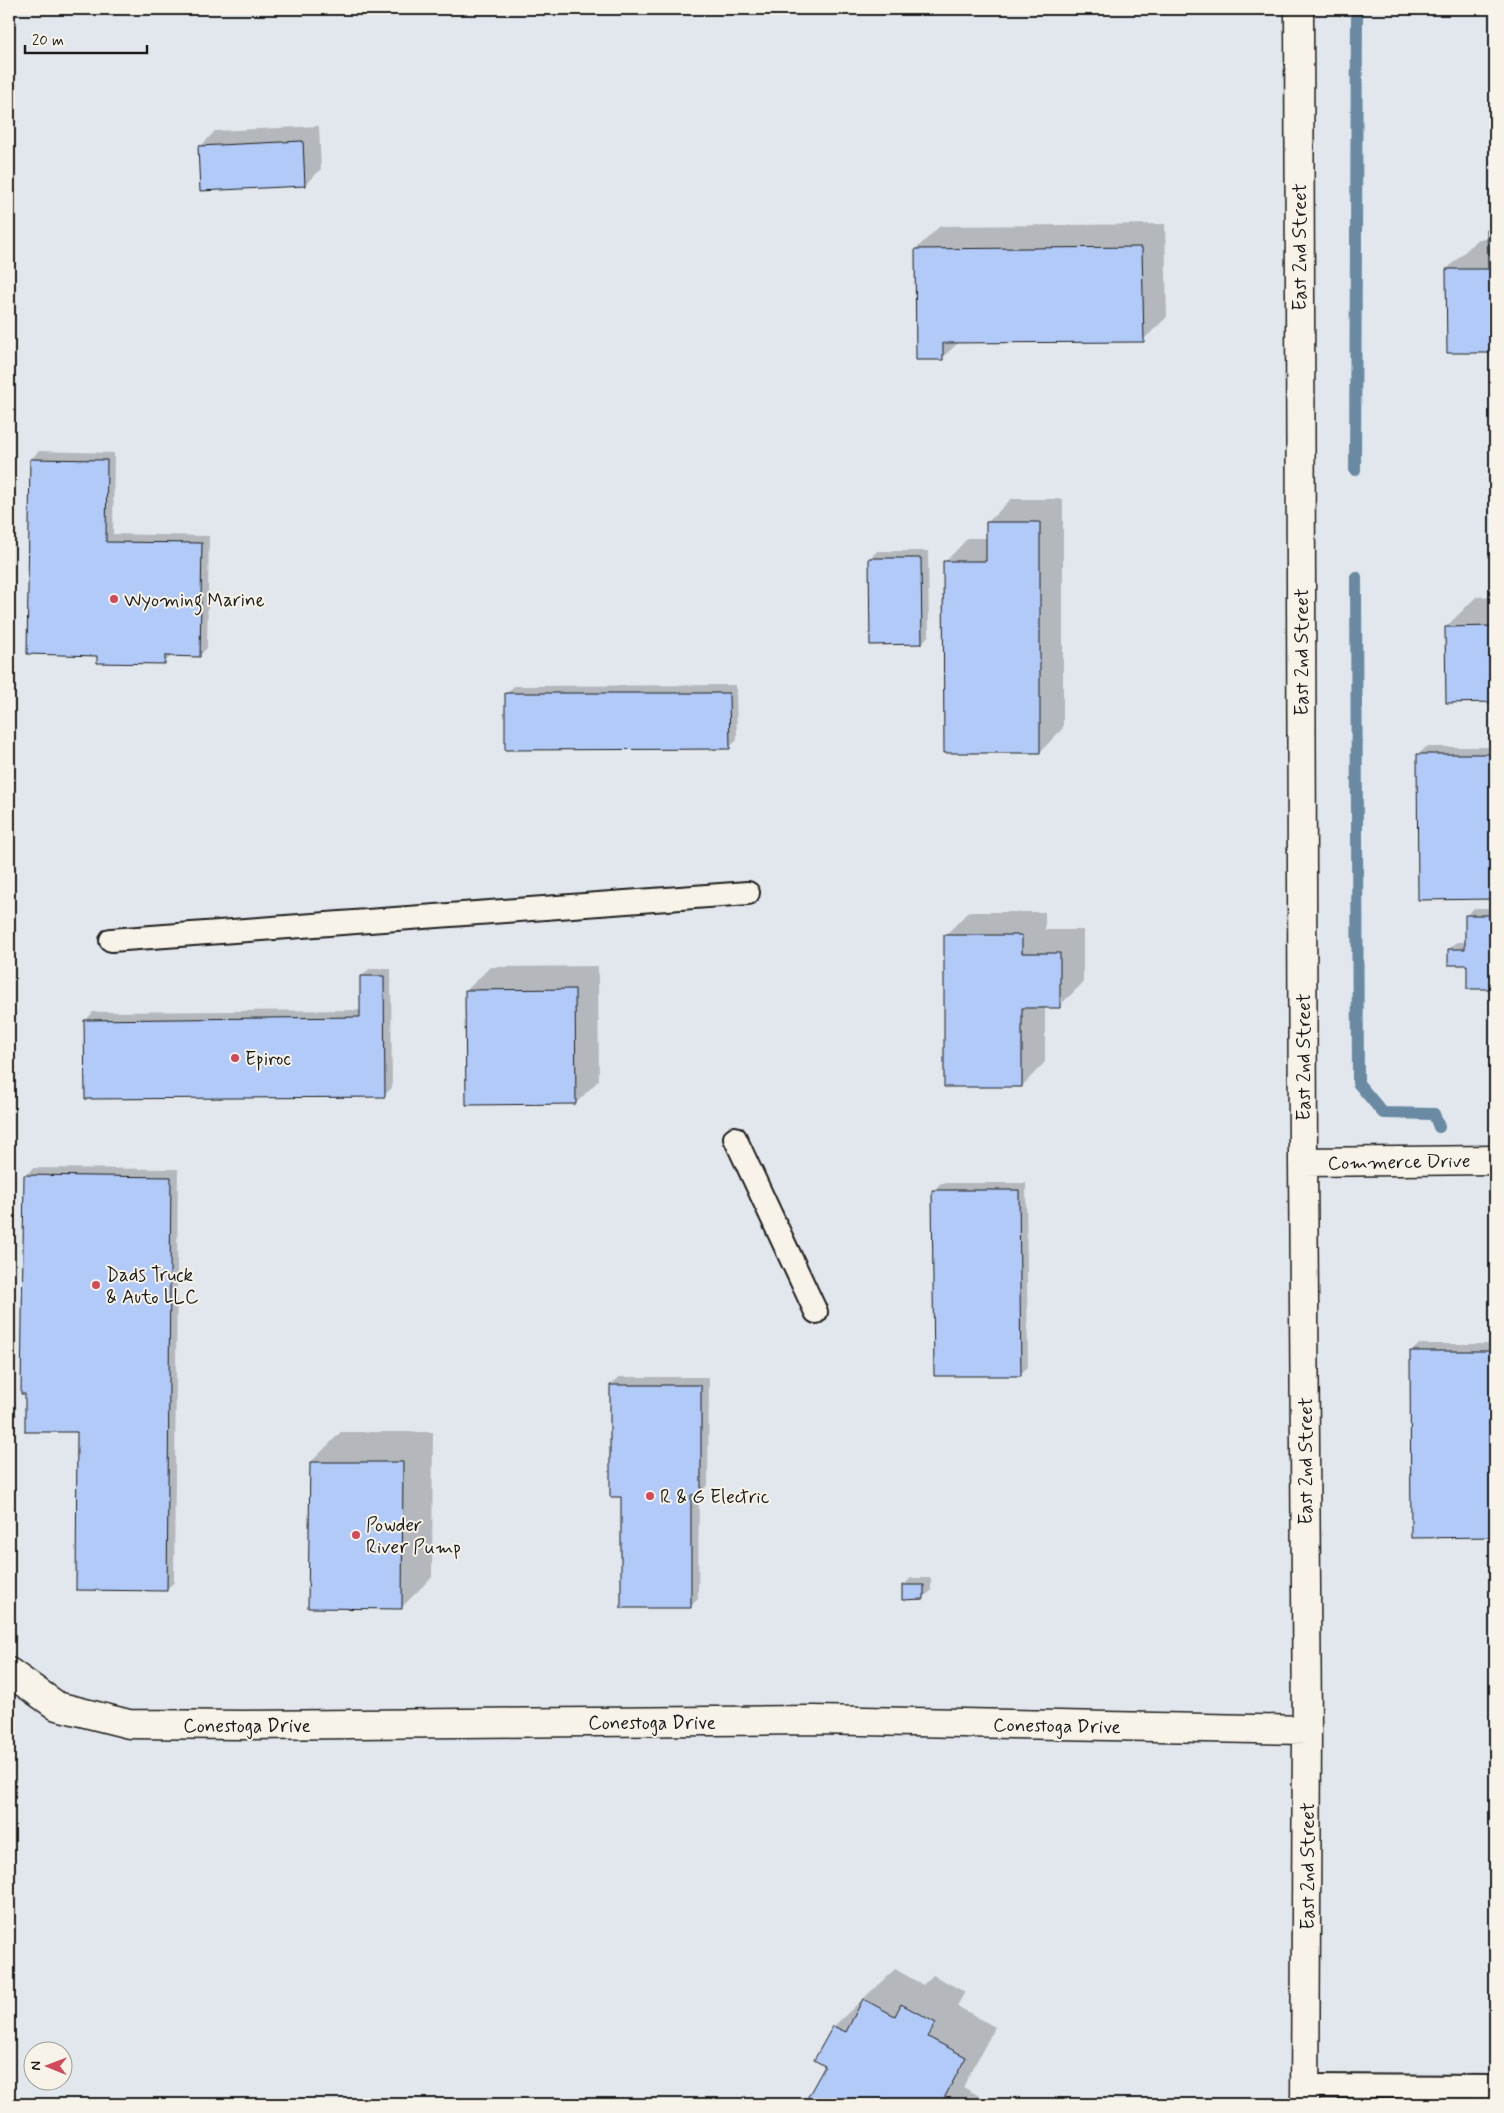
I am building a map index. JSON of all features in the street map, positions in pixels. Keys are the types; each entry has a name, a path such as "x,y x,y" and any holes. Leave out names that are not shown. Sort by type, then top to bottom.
{"street":[{"name":"East 2nd Street","path":"1299,9 1307,1730 1305,2095"},
{"name":"Commerce Drive","path":"1303,1162 1495,1160"},
{"name":"Conestoga Drive","path":"9,1672 57,1706 129,1724 243,1725 814,1720 1307,1730"}],"lane":[{"path":"111,940 748,893"},
{"path":"735,1138 816,1312"},
{"path":"1305,2095 1495,2086"}],"shaded area":[{"path":"9,9 1495,9 1495,2104 9,2104"}],"building":[{"path":"303,141 305,186 200,191 198,146"},
{"path":"1487,230 1495,230 1495,353 1447,353 1446,269 1488,269"},
{"path":"1142,247 1144,342 943,343 943,360 916,360 915,249"},
{"name":"Wyoming Marine","path":"30,459 107,460 106,542 202,543 200,657 165,656 165,664 97,663 97,656 27,654"},
{"path":"986,522 1040,522 1040,753 944,753 943,561 986,561"},
{"path":"869,558 921,558 922,644 870,645"},
{"path":"1495,626 1495,702 1446,703 1445,627"},
{"path":"505,693 729,693 730,749 505,750"},
{"path":"1417,754 1495,754 1495,899 1418,900"},
{"path":"1465,915 1495,915 1495,989 1467,989 1467,965 1448,965 1448,949 1465,949"},
{"path":"944,935 1022,935 1022,953 1060,953 1060,1008 1022,1008 1022,1087 944,1087"},
{"name":"Epiroc","path":"360,976 384,976 385,1097 85,1099 84,1020 360,1017"},
{"path":"575,989 576,1104 466,1105 465,990"},
{"name":"Dads Truck & Auto LLC","path":"24,1175 171,1177 167,1591 76,1590 77,1432 25,1432 25,1394 21,1394"},
{"path":"932,1190 1019,1190 1021,1376 934,1376"},
{"path":"1410,1351 1495,1351 1495,1537 1411,1538"},
{"name":"R & G Electric","path":"610,1385 701,1385 701,1494 691,1495 691,1608 621,1608 621,1497 610,1497"},
{"name":"Powder River Pump","path":"310,1462 403,1462 402,1609 308,1608"},
{"path":"902,1585 924,1585 924,1599 902,1600"},
{"path":"863,1999 895,2016 901,2004 936,2023 928,2037 966,2057 941,2104 810,2104 805,2102 825,2066 814,2060 833,2026 846,2032"}],"waterway":[{"path":"1355,470 1357,9"},
{"path":"1356,577 1358,1083 1383,1113 1434,1114 1439,1127"}],"place":[{"name":"Wyoming Marine","path":"114,599"},
{"name":"Epiroc","path":"235,1058"},
{"name":"Dads Truck & Auto LLC","path":"96,1285"},
{"name":"R & G Electric","path":"650,1496"},
{"name":"Powder River Pump","path":"356,1535"}]}
